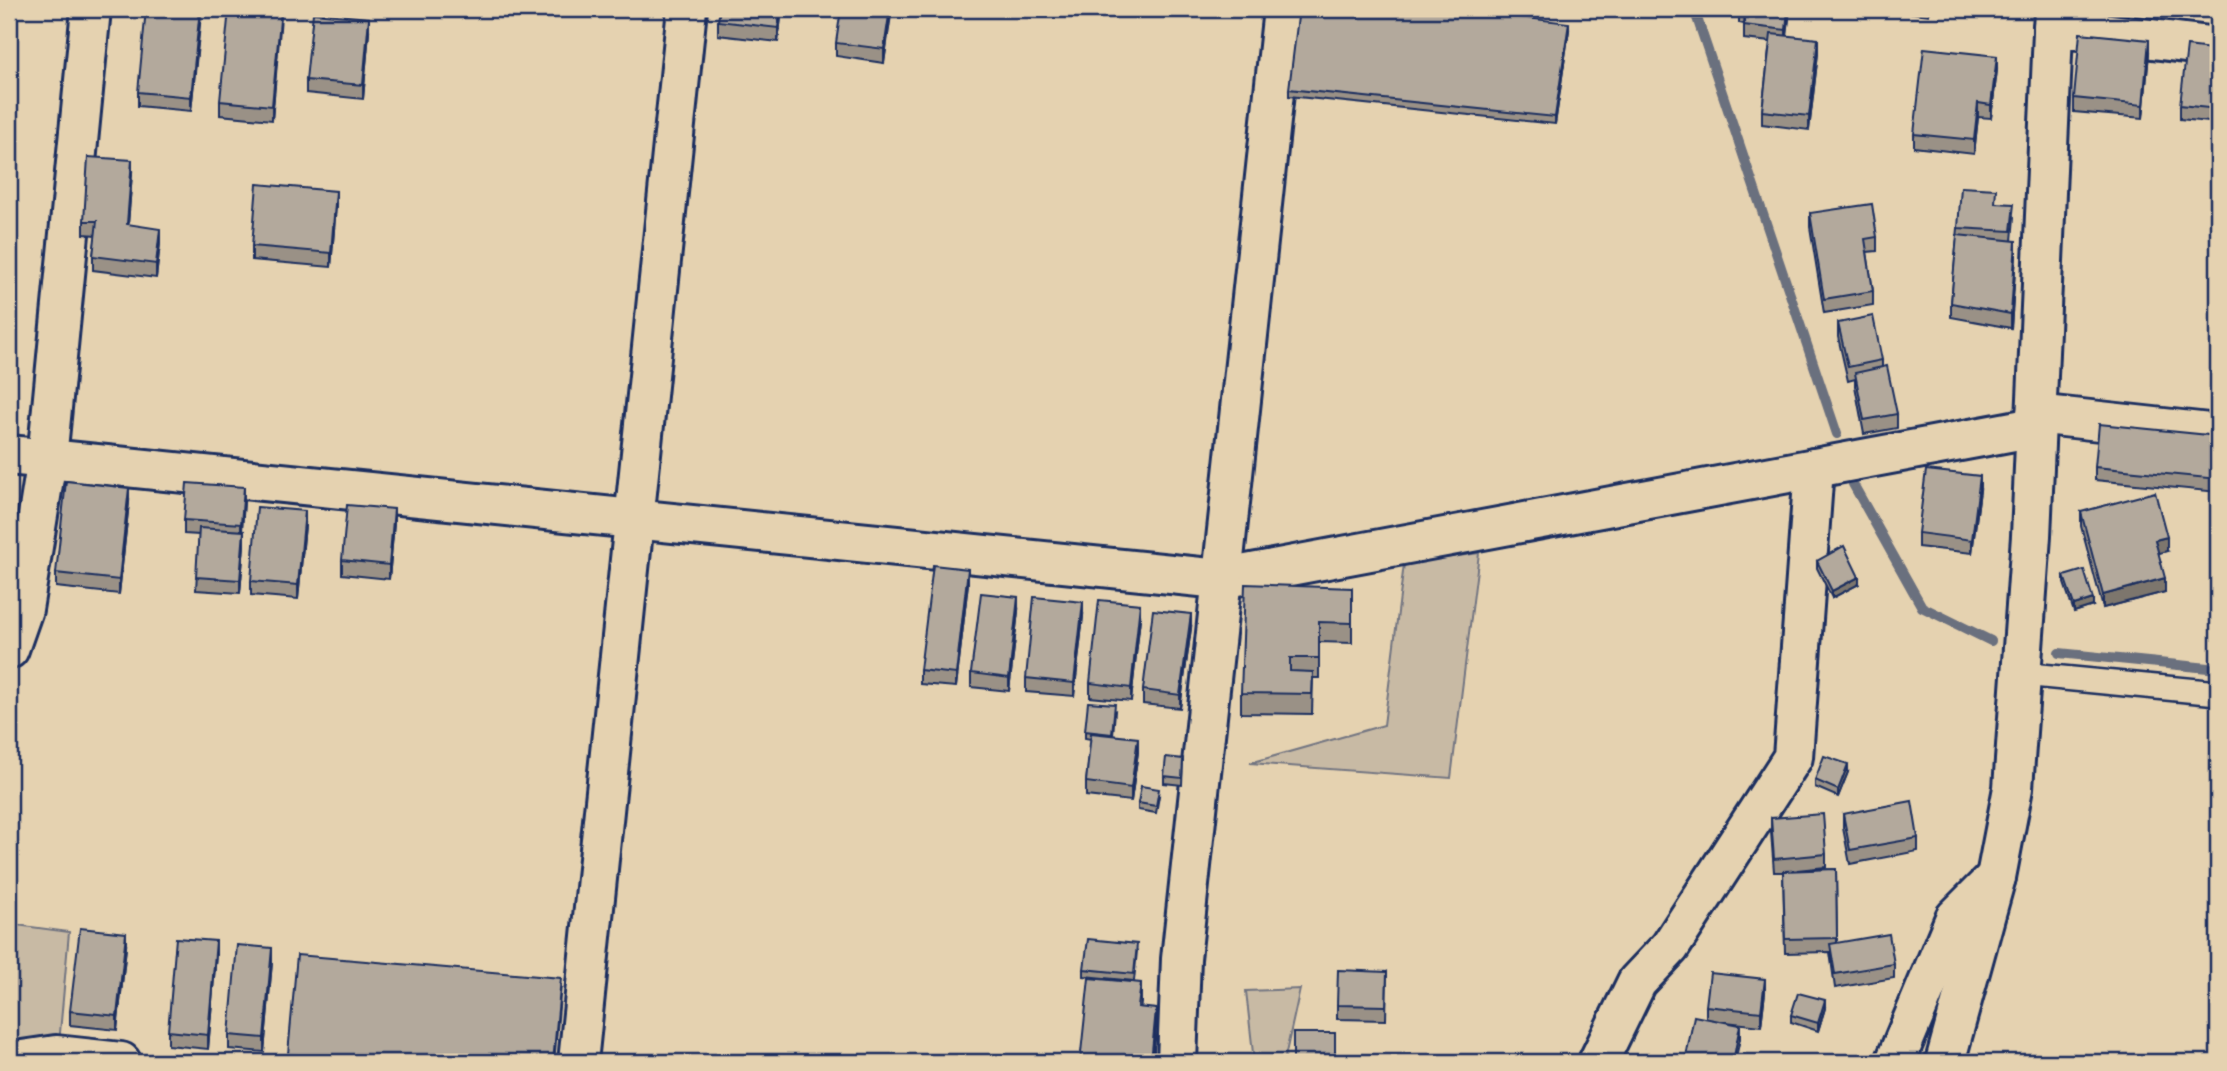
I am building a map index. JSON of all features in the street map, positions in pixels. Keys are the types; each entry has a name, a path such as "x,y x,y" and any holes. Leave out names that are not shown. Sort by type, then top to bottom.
{"street":[{"path":"9,649 23,610 47,459 92,9"},
{"path":"578,1062 687,9"},
{"path":"1177,1062 1181,959 1283,9"},
{"path":"1945,1062 1996,877 2013,788 2036,420 2054,18 2218,47"},
{"path":"9,455 632,521 1220,579 1814,468 2036,420 2218,434"},
{"path":"1598,1062 1637,982 1670,947 1793,757 1814,468"},
{"path":"1895,1062 1955,918 1996,877"},
{"path":"14,1062 55,1055 121,1062"}],"lane":[{"path":"2022,674 2218,693"}],"shaded area":[{"path":"1479,553 1451,778 1250,763 1384,725 1404,564"},
{"path":"9,924 69,932 59,1044 9,1050"},
{"path":"1300,989 1284,1062 1254,1062 1246,991"}],"building":[{"path":"9,9 14,9 9,71"},
{"path":"146,9 200,9 191,97 138,92"},
{"path":"229,9 281,9 272,106 220,101"},
{"path":"720,9 780,9 778,28 718,21"},
{"path":"841,9 890,9 884,49 836,43"},
{"path":"1299,9 1450,9 1569,23 1555,117 1289,89"},
{"path":"1739,9 1788,9 1786,30 1744,25 1745,10"},
{"path":"313,13 369,18 363,85 306,80"},
{"path":"2080,33 2149,40 2143,105 2074,98"},
{"path":"1771,34 1818,39 1809,116 1762,111"},
{"path":"2187,46 2218,50 2218,109 2180,105"},
{"path":"1924,48 1997,56 1991,105 1978,103 1974,140 1914,134"},
{"path":"88,157 132,160 127,224 160,229 156,264 93,256 97,221 84,221"},
{"path":"257,184 336,191 331,253 252,246"},
{"path":"1961,187 1996,189 1995,203 2014,204 2011,231 1958,228"},
{"path":"1872,204 1877,237 1865,239 1873,291 1824,299 1810,213"},
{"path":"1957,235 2016,241 2011,314 1951,303"},
{"path":"1873,316 1882,360 1848,367 1838,323"},
{"path":"1887,366 1897,414 1864,420 1855,373"},
{"path":"2099,424 2218,436 2218,479 2095,467"},
{"path":"1926,470 1980,476 1972,540 1918,533"},
{"path":"66,481 129,488 119,580 56,573"},
{"path":"187,483 244,487 241,524 184,520"},
{"path":"2155,492 2167,537 2155,540 2165,578 2103,595 2081,512"},
{"path":"347,505 394,509 389,565 342,560"},
{"path":"257,507 305,511 298,585 251,581"},
{"path":"199,528 244,531 240,580 196,577"},
{"path":"1844,546 1859,577 1832,591 1817,561"},
{"path":"933,565 968,569 956,674 920,670"},
{"path":"2084,570 2093,599 2074,605 2064,576"},
{"path":"1245,584 1352,588 1352,623 1319,622 1319,658 1290,658 1290,671 1313,672 1312,694 1241,693"},
{"path":"981,593 1018,597 1009,678 971,673"},
{"path":"1034,597 1083,602 1074,683 1026,678"},
{"path":"1099,600 1140,604 1131,688 1090,683"},
{"path":"1153,610 1191,614 1180,695 1143,690"},
{"path":"1088,702 1115,704 1112,734 1085,731"},
{"path":"1091,733 1138,738 1131,788 1086,782"},
{"path":"1824,756 1848,764 1838,790 1815,780"},
{"path":"1166,757 1183,759 1182,778 1164,776"},
{"path":"1141,786 1159,789 1156,806 1138,803"},
{"path":"1912,801 1918,838 1850,850 1843,814"},
{"path":"1823,814 1826,854 1774,859 1771,818"},
{"path":"1836,869 1837,938 1785,939 1783,871"},
{"path":"80,928 126,933 117,1016 70,1011"},
{"path":"1889,934 1894,964 1835,974 1830,944"},
{"path":"176,938 216,941 208,1035 168,1031"},
{"path":"1088,939 1137,944 1134,974 1084,969"},
{"path":"237,945 272,948 264,1038 229,1035"},
{"path":"297,955 561,978 553,1062 378,1062 288,1054"},
{"path":"1338,970 1387,972 1386,1006 1337,1005"},
{"path":"1710,973 1765,979 1761,1012 1706,1006"},
{"path":"1089,978 1141,983 1138,1007 1156,1009 1151,1062 1080,1062"},
{"path":"1798,993 1825,1000 1818,1023 1791,1015"},
{"path":"1694,1016 1740,1025 1733,1062 1685,1062"},
{"path":"1293,1033 1335,1033 1335,1062 1293,1062"}],"waterway":[{"path":"1694,9 1837,434"},
{"path":"1853,484 1922,607 1991,641"},
{"path":"2059,653 2218,669"}]}
